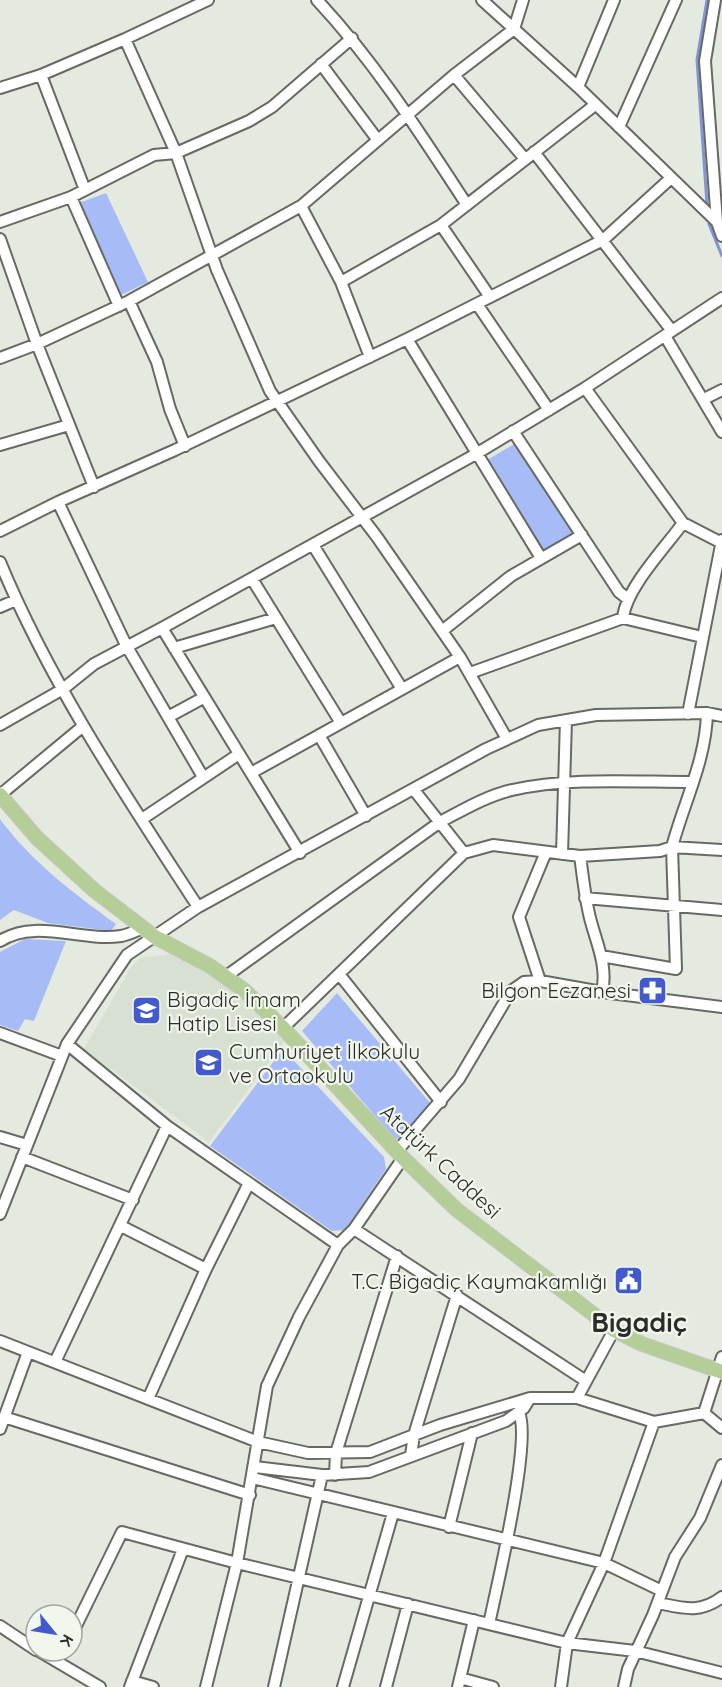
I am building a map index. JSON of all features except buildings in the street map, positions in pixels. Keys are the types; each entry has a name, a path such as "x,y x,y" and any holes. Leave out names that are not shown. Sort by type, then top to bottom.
{"main road":[{"name":"Atatürk Caddesi","path":"0,795 63,863 149,933 244,990 283,1028 400,1155 457,1210 614,1330 642,1344 721,1366"}],"street":[{"path":"0,88 41,75 208,0"},
{"path":"317,0 352,38 408,114 467,205"},
{"path":"482,0 578,87 717,222"},
{"path":"0,358 37,344 124,303 301,206 454,75 514,30 523,0"},
{"path":"578,87 614,0"},
{"path":"619,128 676,0"},
{"path":"716,0 705,61 717,222 722,236"},
{"path":"0,222 71,198 154,155 176,153 259,116 352,38"},
{"path":"125,39 176,153 214,255 217,270 276,401 361,519 377,537 471,673 507,739"},
{"path":"321,64 377,139"},
{"path":"41,75 85,190"},
{"path":"454,75 525,159"},
{"path":"340,282 441,225 595,105"},
{"path":"534,152 603,240 668,334 722,432"},
{"path":"0,531 58,502 185,446 370,357 603,240 671,178"},
{"path":"71,198 124,303 157,362 170,409 185,446"},
{"path":"301,206 340,282 370,357"},
{"path":"441,225 490,297"},
{"path":"0,239 37,344 94,487"},
{"path":"0,725 63,689 94,664 126,645 252,579 476,454 585,388 722,298"},
{"path":"477,304 549,410"},
{"path":"407,339 541,558"},
{"path":"585,388 683,523 721,542 688,714"},
{"path":"704,399 722,390"},
{"path":"0,446 69,426"},
{"path":"513,432 619,592 628,599"},
{"path":"58,502 126,645 203,777"},
{"path":"623,618 628,599 683,523"},
{"path":"442,631 511,576 582,535"},
{"path":"313,545 402,689"},
{"path":"0,562 16,600 82,727 198,907"},
{"path":"252,579 341,723"},
{"path":"0,607 16,600"},
{"path":"174,648 276,618"},
{"path":"471,673 623,618 702,637"},
{"path":"162,628 300,853"},
{"path":"251,773 460,657"},
{"path":"168,717 203,698"},
{"path":"601,956 676,969 672,847 706,739 707,713"},
{"path":"0,1214 67,1044 127,956 149,933 507,739 538,725 596,715 707,713 722,716"},
{"path":"562,854 566,782 566,720"},
{"path":"0,795 82,727"},
{"path":"319,735 366,816"},
{"path":"142,819 239,754"},
{"path":"225,977 440,822 475,803 511,790 566,782 693,782"},
{"path":"414,790 464,853"},
{"path":"283,1028 464,853 493,845 580,856 660,850 672,847 722,850"},
{"path":"540,981 519,917 546,852"},
{"path":"580,856 585,898 604,973 602,992"},
{"path":"585,898 722,910"},
{"path":"0,940 26,930 108,937 149,933"},
{"path":"339,974 441,1102"},
{"path":"206,1687 237,1563 267,1386 299,1317 338,1245 354,1229 400,1155 459,1079 511,991 524,982 540,981 602,992 722,1007"},
{"path":"0,1033 62,1056"},
{"path":"67,1044 167,1126 338,1245"},
{"path":"55,1362 167,1126"},
{"path":"0,1137 27,1145"},
{"path":"22,1157 133,1200"},
{"path":"148,1399 206,1269 249,1184"},
{"path":"121,1226 206,1269"},
{"path":"354,1229 586,1381"},
{"path":"335,1475 336,1453 397,1256"},
{"path":"411,1455 414,1435 457,1295"},
{"path":"577,1398 614,1330"},
{"path":"0,1341 258,1442 295,1452 336,1453 377,1450 414,1435 530,1398 577,1398 654,1422 704,1413"},
{"path":"0,1429 28,1352"},
{"path":"704,1413 721,1366"},
{"path":"254,1472 335,1475 379,1470 411,1455 506,1421 519,1413 530,1398"},
{"path":"489,1624 507,1539 523,1435 519,1413"},
{"path":"704,1413 722,1428"},
{"path":"4,1417 250,1495"},
{"path":"561,1687 567,1642 604,1563 654,1422"},
{"path":"449,1527 472,1433"},
{"path":"624,1687 635,1651 658,1603 675,1557 700,1518 722,1465"},
{"path":"254,1472 316,1494 604,1563 662,1591"},
{"path":"274,1687 322,1475"},
{"path":"343,1687 393,1513"},
{"path":"84,1610 122,1532 237,1563 489,1624 567,1642 635,1651 722,1673"},
{"path":"153,1687 131,1684 183,1549"},
{"path":"658,1603 691,1610 702,1609 722,1597"},
{"path":"386,1687 408,1604"},
{"path":"474,1620 459,1683 493,1687"},
{"path":"0,1626 24,1642"},
{"path":"60,1663 100,1687"}],"shaded area":[{"path":"106,193 148,282 119,296 79,203"},
{"path":"516,443 574,536 543,552 487,460"},
{"path":"0,819 39,863 116,924 111,931 48,923 14,910 0,920"},
{"path":"25,939 66,941 34,1021 25,1019 18,1031 0,1025 0,952"},
{"name":"Cumhuriyet İlkokulu ve Ortaokulu","path":"180,955 214,973 274,1025 285,1041 209,1142 84,1049 131,967 140,958"},
{"path":"337,993 430,1103 404,1136 395,1139 302,1031"},
{"path":"283,1049 384,1157 386,1169 345,1230 332,1231 210,1146"}],"waterway":[{"path":"707,0 697,60 707,204"},
{"path":"709,224 722,256"}],"place":[{"name":"Bilgon Eczanesi","path":"652,990"},
{"name":"Bigadiç İmam Hatip Lisesi","path":"146,1011"},
{"name":"Cumhuriyet İlkokulu ve Ortaokulu","path":"208,1063"},
{"name":"T.C. Bigadiç Kaymakamlığı","path":"628,1281"}],"district":[{"name":"Bigadiç","path":"639,1322"}]}
